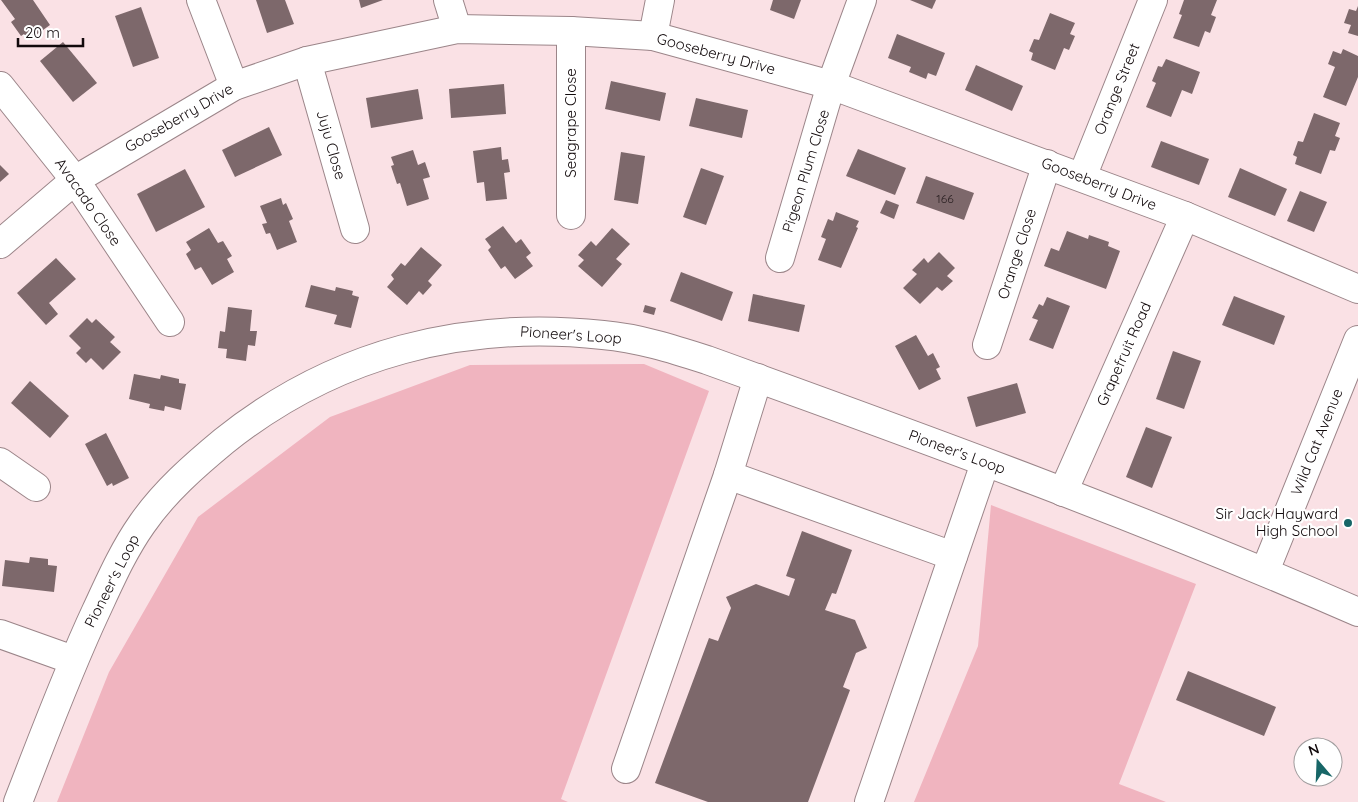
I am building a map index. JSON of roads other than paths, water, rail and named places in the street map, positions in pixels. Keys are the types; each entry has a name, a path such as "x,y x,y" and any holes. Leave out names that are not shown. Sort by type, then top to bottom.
{"street":[{"path":"201,0 234,86"},
{"path":"448,0 457,29"},
{"path":"653,36 660,0"},
{"name":"Pigeon Plum Close","path":"780,258 831,85 862,0"},
{"name":"Orange Street","path":"1082,177 1153,0"},
{"name":"Gooseberry Drive","path":"0,244 75,180 234,86 307,62 457,29 571,31 653,36 831,85 1185,216 1358,289"},
{"name":"Seagrape Close","path":"571,31 572,215"},
{"name":"Juju Close","path":"307,62 355,229"},
{"name":"Avacado Close","path":"0,86 75,180 170,322"},
{"name":"Orange Close","path":"987,345 1047,164"},
{"name":"Grapefruit Road","path":"1063,492 1185,216"},
{"name":"Pioneer's Loop","path":"18,802 73,660 119,561 142,523 171,490 206,456 244,425 288,397 332,374 385,354 437,340 491,332 542,330 605,335 666,346 758,378 1063,492 1265,571 1358,612"},
{"name":"Wild Cat Avenue","path":"1265,571 1358,340"},
{"path":"626,769 728,475 758,378"},
{"path":"0,462 36,487"},
{"path":"869,802 985,463"},
{"path":"728,475 953,556"},
{"path":"0,634 73,660"}],"place":[{"name":"Sir Jack Hayward High School","path":"1348,523"}]}
